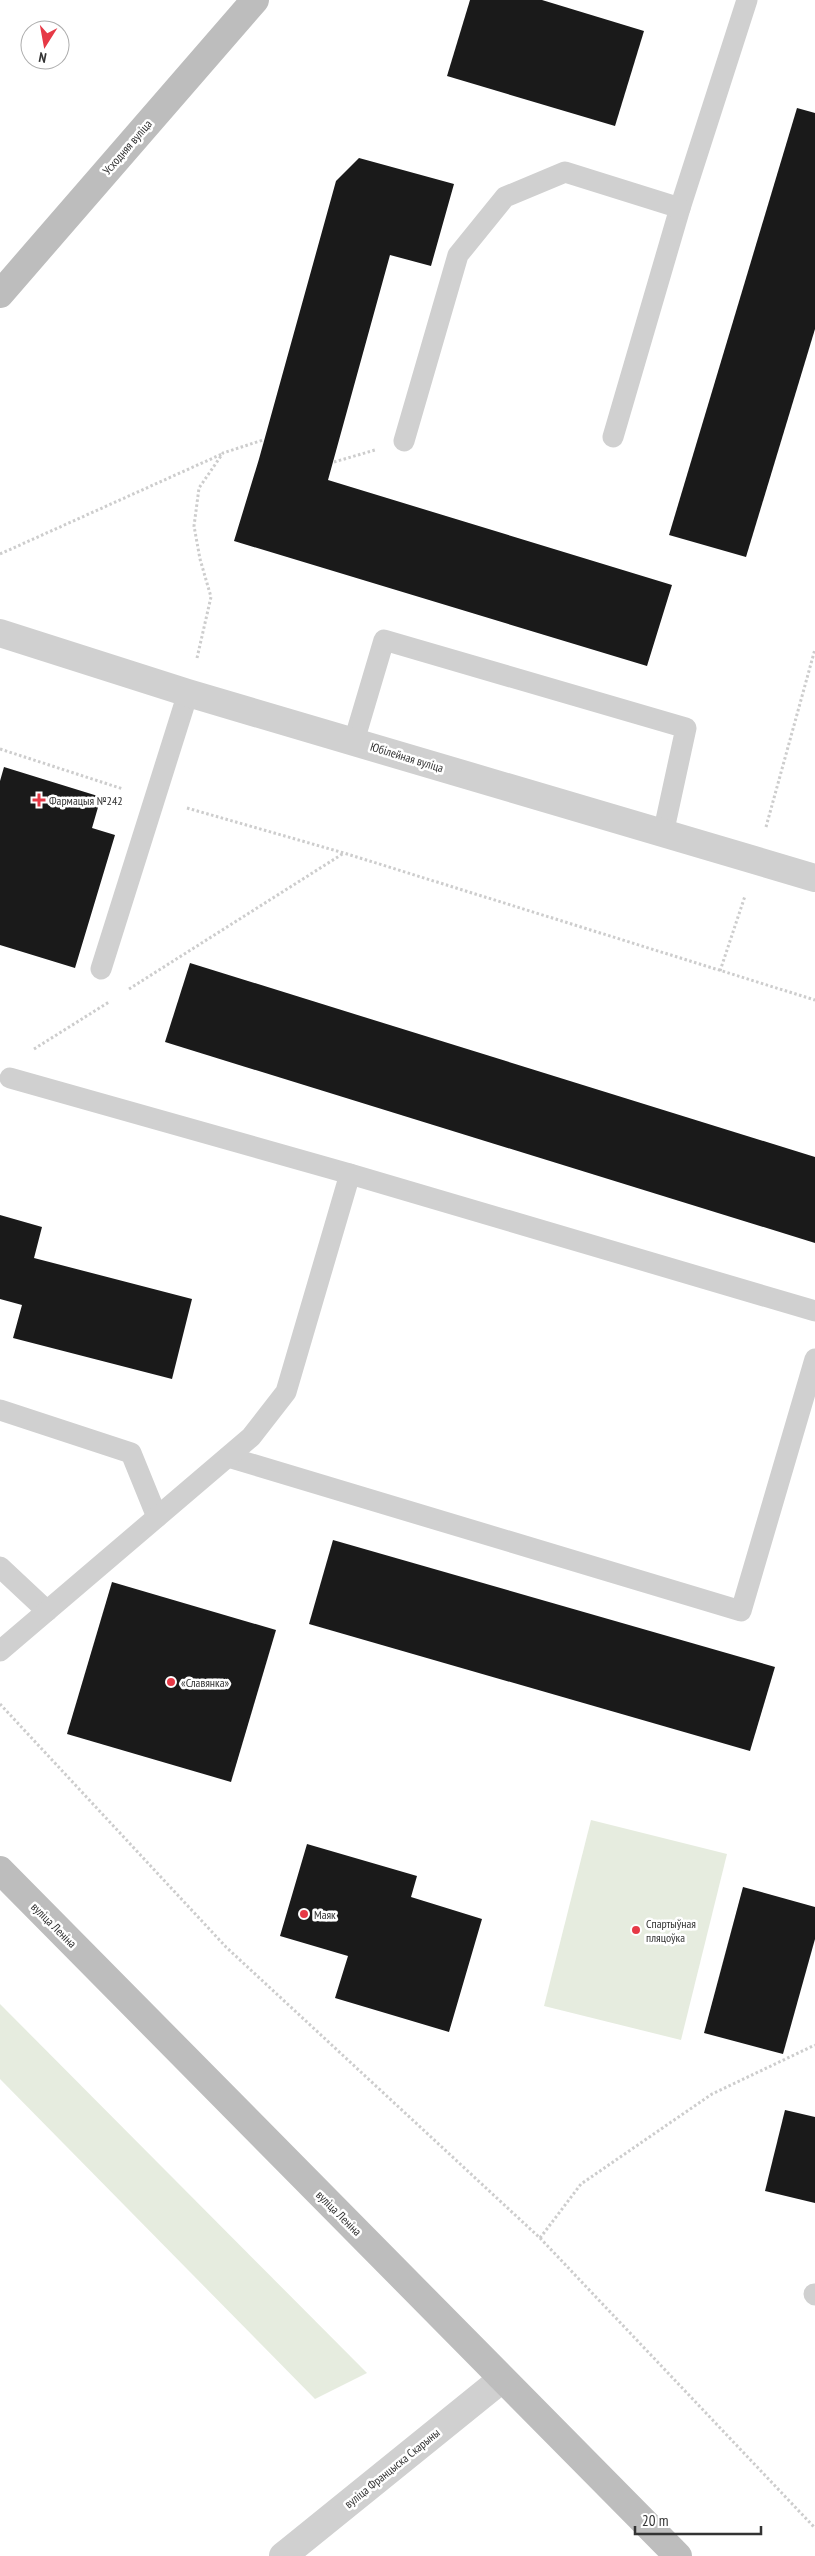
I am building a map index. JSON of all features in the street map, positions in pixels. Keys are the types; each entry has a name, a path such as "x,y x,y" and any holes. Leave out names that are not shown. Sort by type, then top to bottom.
{"main road":[{"name":"Усходняя вуліца","path":"0,294 255,0"},
{"name":"вуліца Леніна","path":"0,1870 678,2556"}],"street":[{"name":"Юбілейная вуліца","path":"0,633 188,693 815,878"},
{"name":"вуліца Францыска Скарыны","path":"283,2556 502,2379"}],"lane":[{"path":"613,437 680,208 747,0"},
{"path":"404,441 458,255 505,197 565,172 680,208"},
{"path":"354,741 384,640 686,728 663,834"},
{"path":"101,969 188,693"},
{"path":"10,1078 350,1174 815,1311"},
{"path":"0,1651 251,1438 286,1392 350,1174"},
{"path":"228,1457 741,1611 815,1359"},
{"path":"0,1410 131,1453 157,1517"},
{"path":"0,1567 47,1611"}],"path":[{"path":"0,554 222,454 263,440"},
{"path":"334,462 404,441"},
{"path":"188,693 211,597 200,559 194,526 199,488 222,454"},
{"path":"720,971 757,860 815,650"},
{"path":"0,749 154,799 344,853 815,1000"},
{"path":"122,994 344,853"},
{"path":"31,1051 113,999"},
{"path":"0,1704 226,1947 540,2238 815,2528"},
{"path":"540,2238 581,2184 712,2094 815,2045"}],"shaded area":[{"name":"Спартыўная пляцоўка","path":"591,1820 727,1854 681,2040 544,2006"},
{"path":"0,2004 367,2373 315,2399 0,2079"}],"building":[{"path":"470,0 542,0 644,31 615,126 447,76"},
{"path":"797,108 815,113 815,329 746,557 669,535"},
{"path":"359,158 454,184 431,266 390,255 328,480 672,585 647,666 234,541 259,459 336,181"},
{"path":"4,767 101,797 92,828 115,835 75,968 0,945 0,781"},
{"path":"190,963 815,1157 815,1243 165,1042"},
{"path":"0,1215 42,1227 34,1258 192,1299 172,1379 13,1338 22,1305 0,1299"},
{"path":"333,1540 775,1667 750,1751 309,1624"},
{"name":"«Славянка»","path":"112,1582 276,1630 231,1782 67,1734"},
{"path":"307,1844 417,1876 411,1897 482,1919 449,2032 335,1998 348,1956 280,1936"},
{"path":"743,1887 815,1907 815,1939 783,2054 704,2033"},
{"path":"785,2110 815,2117 815,2203 765,2191"}],"place":[{"name":"Фармацыя №242","path":"39,800"},
{"name":"«Славянка»","path":"171,1682"},
{"name":"Маяк","path":"304,1914"},
{"name":"Спартыўная пляцоўка","path":"636,1930"}]}
